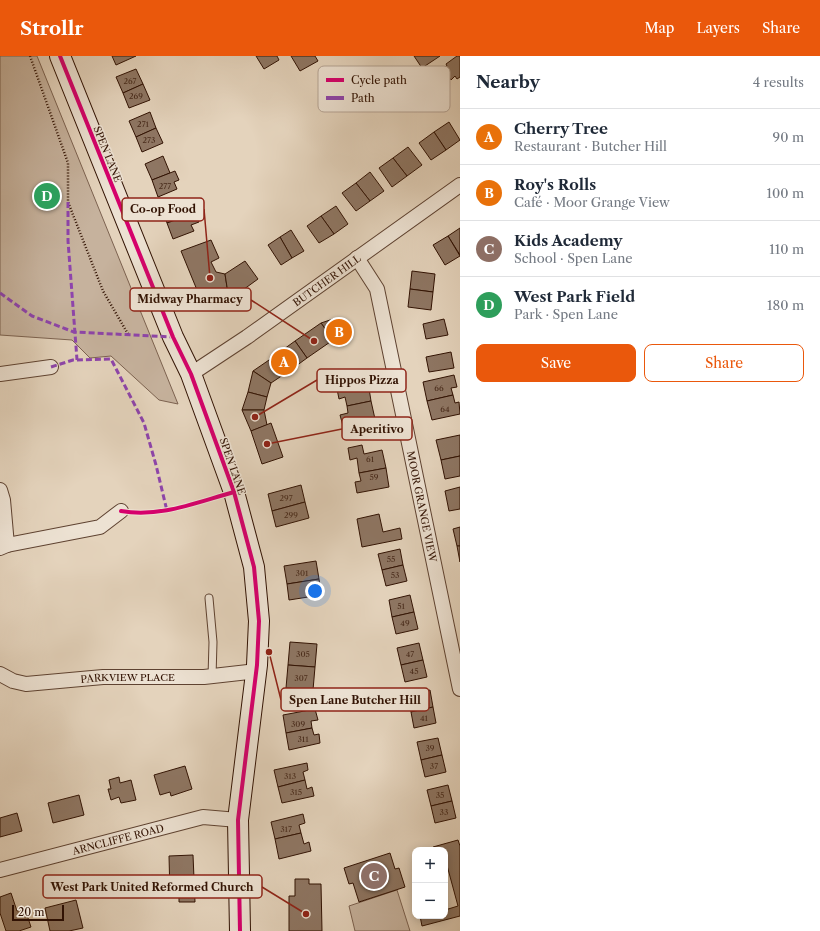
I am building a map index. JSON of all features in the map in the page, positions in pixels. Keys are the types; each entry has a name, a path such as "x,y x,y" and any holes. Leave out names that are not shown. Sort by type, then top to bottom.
{"street":[{"name":"SPEN LANE","path":"60,56 173,337 191,374 234,492 254,567 259,621 256,670 238,820 240,931"},
{"name":"BUTCHER HILL","path":"191,374 247,337 460,185"},
{"name":"MOOR GRANGE VIEW","path":"357,258 377,289 460,689"},
{"path":"0,374 51,367"},
{"path":"0,490 3,500 4,547 100,527 121,511"},
{"name":"PARKVIEW PLACE","path":"0,674 13,681 26,684 103,677 212,676 256,670"},
{"name":"ARNCLIFFE ROAD","path":"0,870 204,817 238,820"}],"lane":[{"path":"209,598 213,642 212,676"}],"path":[{"path":"30,56 68,163 68,202 104,291 128,334"}],"shaded area":[{"path":"0,56 37,56 178,404 159,400 111,356 90,358 72,340 0,335"},
{"path":"397,890 410,931 355,931 349,906"}],"building":[{"path":"112,56 136,56 116,65"},
{"path":"256,56 277,56 279,60 264,69"},
{"path":"291,56 315,56 318,61 300,71"},
{"path":"414,56 440,56 425,66 421,66"},
{"path":"457,56 460,56 460,77 457,79 455,76 451,80 450,66 447,66 446,64"},
{"path":"136,69 143,84 123,93 116,77"},
{"path":"143,84 150,100 129,108 123,93"},
{"path":"150,112 156,128 136,137 129,121"},
{"path":"449,122 460,140 446,150 434,132"},
{"path":"156,128 163,143 142,152 136,137"},
{"path":"434,132 446,150 431,160 419,143"},
{"path":"408,147 422,165 407,176 393,158"},
{"path":"163,156 170,173 152,180 145,164"},
{"path":"393,158 407,176 392,187 379,168"},
{"path":"175,171 179,180 174,182 177,189 158,197 152,180"},
{"path":"370,172 384,191 370,201 356,183"},
{"path":"356,183 370,201 356,211 342,193"},
{"path":"180,199 186,215 167,223 161,207"},
{"path":"336,206 348,224 334,234 321,216"},
{"path":"195,213 199,222 191,225 194,231 173,239 167,223"},
{"path":"321,216 334,234 319,243 307,226"},
{"path":"460,228 460,255 448,236"},
{"path":"291,230 304,251 292,258 280,237"},
{"path":"448,236 460,256 445,265 433,245"},
{"path":"280,237 292,258 281,265 268,245"},
{"path":"211,240 219,258 211,262 216,272 225,274 229,300 197,290 181,251"},
{"path":"245,261 258,279 229,300 225,274"},
{"path":"412,271 435,274 433,292 410,289"},
{"path":"410,289 433,292 431,310 408,307"},
{"path":"333,319 342,320 349,327 351,337 333,340 321,323"},
{"path":"444,319 448,335 426,339 423,324"},
{"path":"321,323 333,340 307,358 295,341"},
{"path":"295,341 307,358 296,366 284,349"},
{"path":"284,349 296,366 283,375 272,358"},
{"path":"451,352 454,368 429,372 426,357"},
{"path":"272,358 283,375 271,383 253,371"},
{"path":"253,371 271,383 267,397 248,392"},
{"path":"454,375 457,387 451,388 453,395 427,401 423,382"},
{"path":"368,382 371,401 347,406 345,397 339,399 337,389"},
{"path":"248,392 267,397 264,410 242,410"},
{"path":"453,395 455,403 459,402 460,414 432,420 427,401"},
{"path":"371,401 375,419 343,426 340,415 348,413 347,406"},
{"path":"242,410 264,410 267,425 251,431"},
{"path":"271,423 283,457 262,464 251,431"},
{"path":"460,435 460,456 441,460 436,440"},
{"path":"362,445 364,454 382,450 386,468 359,473 357,458 350,460 348,448"},
{"path":"460,456 460,476 445,479 441,460"},
{"path":"386,468 389,487 357,493 355,482 361,481 359,473"},
{"path":"301,485 305,502 272,511 268,494"},
{"path":"460,487 460,509 449,511 445,491"},
{"path":"305,502 309,518 276,527 272,511"},
{"path":"379,514 383,532 400,528 402,539 362,547 357,519"},
{"path":"460,527 460,546 457,546 453,529"},
{"path":"457,546 460,546 460,562"},
{"path":"400,549 403,565 382,570 378,554"},
{"path":"316,561 319,579 287,584 284,566"},
{"path":"403,565 407,581 386,586 382,570"},
{"path":"319,579 321,595 289,600 287,584"},
{"path":"410,595 414,612 392,617 389,600"},
{"path":"414,612 418,629 396,634 392,617"},
{"path":"290,642 317,644 315,667 288,665"},
{"path":"419,643 423,660 401,665 397,648"},
{"path":"423,660 427,677 405,682 401,665"},
{"path":"288,665 315,667 313,690 286,688"},
{"path":"430,690 433,707 411,712 407,695"},
{"path":"433,707 436,723 414,728 411,712"},
{"path":"315,709 318,720 311,721 312,728 286,733 283,715"},
{"path":"312,728 314,735 319,734 320,743 289,750 286,733"},
{"path":"438,738 442,755 421,760 417,742"},
{"path":"442,755 446,772 425,777 421,760"},
{"path":"307,763 308,770 303,772 305,780 278,787 274,770"},
{"path":"185,766 192,789 171,796 170,792 160,795 154,775"},
{"path":"119,777 120,783 131,780 136,800 121,803 119,797 111,800 108,789 111,789 109,780"},
{"path":"305,780 307,789 312,787 314,796 282,803 278,787"},
{"path":"448,785 452,801 431,806 427,790"},
{"path":"79,795 84,815 53,823 48,803"},
{"path":"452,801 456,818 435,823 431,806"},
{"path":"17,813 22,831 0,837 0,818"},
{"path":"303,814 305,823 299,825 301,833 275,839 271,822"},
{"path":"301,833 304,844 309,842 311,851 279,859 275,839"},
{"path":"458,840 460,846 460,916 422,926 421,919 448,919 448,909 458,906 448,869 448,847 433,847"},
{"path":"390,853 395,869 399,868 405,887 359,902 353,883 349,884 344,868"},
{"path":"193,855 195,902 179,902 179,895 170,895 169,856"},
{"path":"295,879 309,879 309,884 321,884 322,931 289,931 289,896 295,896"},
{"path":"11,893 17,911 25,909 31,927 19,931 6,931 0,913 0,897"},
{"path":"76,900 83,928 69,931 50,931 45,908"}],"marked path":[{"path":"68,202 68,241 77,360"},
{"path":"0,293 32,316 74,332 173,337"},
{"path":"51,367 73,360 111,359 144,423 167,511"}],"cycle path":[{"path":"60,56 173,337 191,374 234,492 254,567 259,621 257,665 238,820 240,931"},
{"path":"121,511 136,513 164,511 234,492"}],"place":[{"name":"West Park Field","path":"47,196"},
{"name":"Co-op Food","path":"210,278"},
{"name":"Roy's Rolls","path":"339,332"},
{"name":"Midway Pharmacy","path":"314,341"},
{"name":"Cherry Tree","path":"284,362"},
{"name":"Hippos Pizza","path":"255,417"},
{"name":"Aperitivo","path":"267,444"},
{"name":"Spen Lane Butcher Hill","path":"269,652"},
{"name":"Kids Academy","path":"374,876"},
{"name":"West Park United Reformed Church","path":"306,914"}]}
